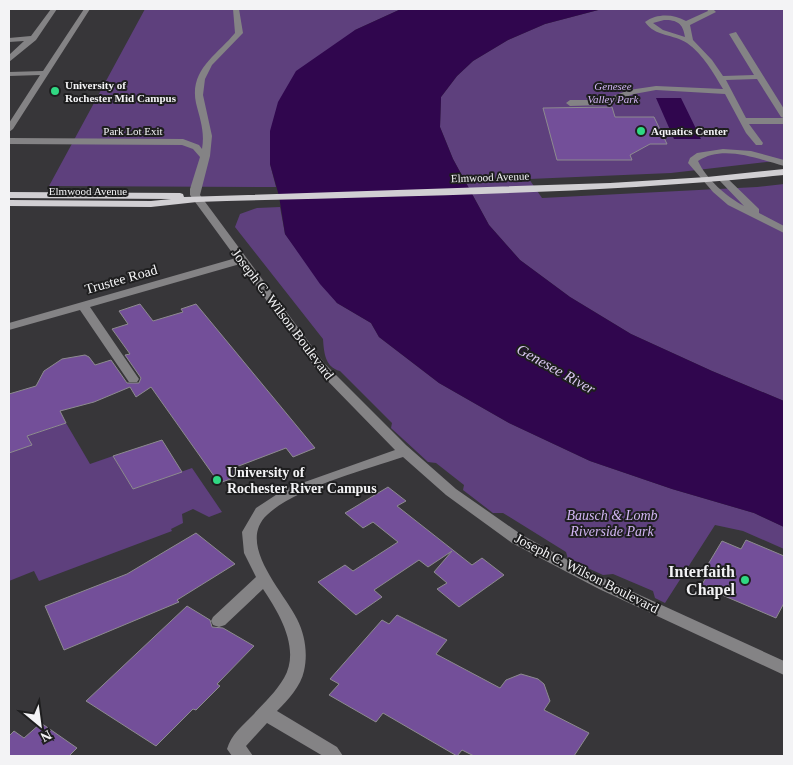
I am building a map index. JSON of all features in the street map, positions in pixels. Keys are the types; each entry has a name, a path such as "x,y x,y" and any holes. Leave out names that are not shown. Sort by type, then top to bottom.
{"main road":[{"name":"Elmwood Avenue","path":"9,203 151,204 197,199 507,189 707,180 784,172"},
{"name":"Elmwood Avenue","path":"9,195 161,195 197,199"}],"street":[{"path":"9,60 16,50 33,38 54,9"},
{"path":"9,129 87,9"},
{"path":"197,199 195,189 208,135 199,104 199,85 210,62 240,33 236,9"},
{"path":"710,9 712,12 686,24 665,18 649,23 653,28 688,41 710,62 759,143 783,162"},
{"path":"686,24 688,41"},
{"path":"733,34 759,78 784,114"},
{"path":"9,40 33,38"},
{"path":"9,74 44,73"},
{"path":"719,78 759,78"},
{"path":"570,103 604,102 632,92 656,88 727,92"},
{"path":"744,121 784,121"},
{"name":"Park Lot Exit","path":"9,141 183,142 196,147 204,156"},
{"path":"759,143 755,150 709,152 695,157 693,160 694,166 736,206 784,230"},
{"path":"739,152 783,162"},
{"path":"722,178 749,206 771,223"},
{"name":"Joseph C. Wilson Boulevard","path":"197,199 321,367 405,451 451,492 517,538 604,585 784,668"},
{"name":"Trustee Road","path":"9,327 242,260"},
{"path":"122,295 129,305"},
{"path":"83,306 133,379"},
{"path":"244,756 236,749 238,742 290,686 297,669 299,653 298,637 288,615 264,580 251,553 249,533 259,512 273,501 290,492 405,451"},
{"path":"219,621 264,580"},
{"path":"265,713 331,752 334,756"}],"green space":[{"path":"145,9 401,9 355,30 270,164 276,187 49,186"},
{"name":"Genesee Valley Park","path":"602,9 784,9 784,160 671,173 529,179 542,198 784,184 784,401 631,334 570,297 520,260 489,225 453,159 440,127 441,97 457,76 473,61 508,40 545,24"},
{"name":"Bausch & Lomb Riverside Park","path":"280,207 285,234 337,303 371,323 379,337 439,383 509,423 590,461 672,489 754,513 784,527 784,549 743,531 715,525 665,603 655,598 653,591 613,574 603,575 568,559 566,552 503,513 493,513 463,490 464,485 436,463 428,462 391,428 392,423 340,371 328,363 323,339 235,227 240,214 257,208"},
{"path":"66,423 90,464 113,456 133,489 192,468 222,512 209,517 193,509 182,514 183,523 171,529 172,531 39,581 34,571 9,581 9,453 31,445 27,436"}],"water":[{"name":"Genesee River","path":"401,9 602,9 545,24 508,40 473,61 457,76 441,97 440,127 453,159 489,225 520,260 570,297 631,334 784,401 784,527 754,513 672,489 590,461 509,423 439,383 379,337 371,323 337,303 320,284 285,234 279,196 270,164 270,131 278,102 296,71 355,30"},
{"path":"656,98 681,98 701,139 674,139"}],"building":[{"path":"612,107 615,117 654,117 667,144 650,144 630,155 632,160 557,160 543,108"},
{"path":"140,304 153,321 183,312 181,309 196,304 315,448 293,457 286,448 236,467 242,475 219,483 151,387 136,397 130,387 94,402 60,411 66,423 27,436 32,445 9,453 9,394 36,386 44,371 62,359 85,355 95,365 111,360 127,383 139,383 141,378 125,355 130,354 112,329 128,324 119,311"},
{"path":"162,440 182,472 133,489 113,456"},
{"path":"388,487 406,501 397,506 472,565 482,558 504,575 459,607 437,589 447,583 434,572 452,551 428,567 419,560 374,590 382,597 356,615 318,582 345,565 353,571 398,542 373,522 363,528 345,513"},
{"path":"196,533 235,564 177,600 179,602 64,650 45,606 127,574"},
{"name":"Interfaith Chapel","path":"746,540 784,556 784,603 776,618 701,586 709,573 704,571 722,541 741,549"},
{"path":"187,606 210,620 212,627 223,628 254,646 217,684 220,686 196,710 193,709 156,746 86,701"},
{"path":"397,615 447,640 436,654 500,688 506,680 521,674 538,679 544,684 550,701 544,710 589,733 574,756 474,756 462,750 457,756 383,713 376,722 329,695 339,684 330,679 382,620 389,624"},
{"path":"41,723 77,748 69,756 9,756 9,736 14,731 24,738"}],"place":[{"name":"University of Rochester Mid Campus","path":"55,91"},
{"name":"Aquatics Center","path":"641,131"},
{"name":"University of Rochester River Campus","path":"217,480"},
{"name":"Interfaith Chapel","path":"745,580"}]}
